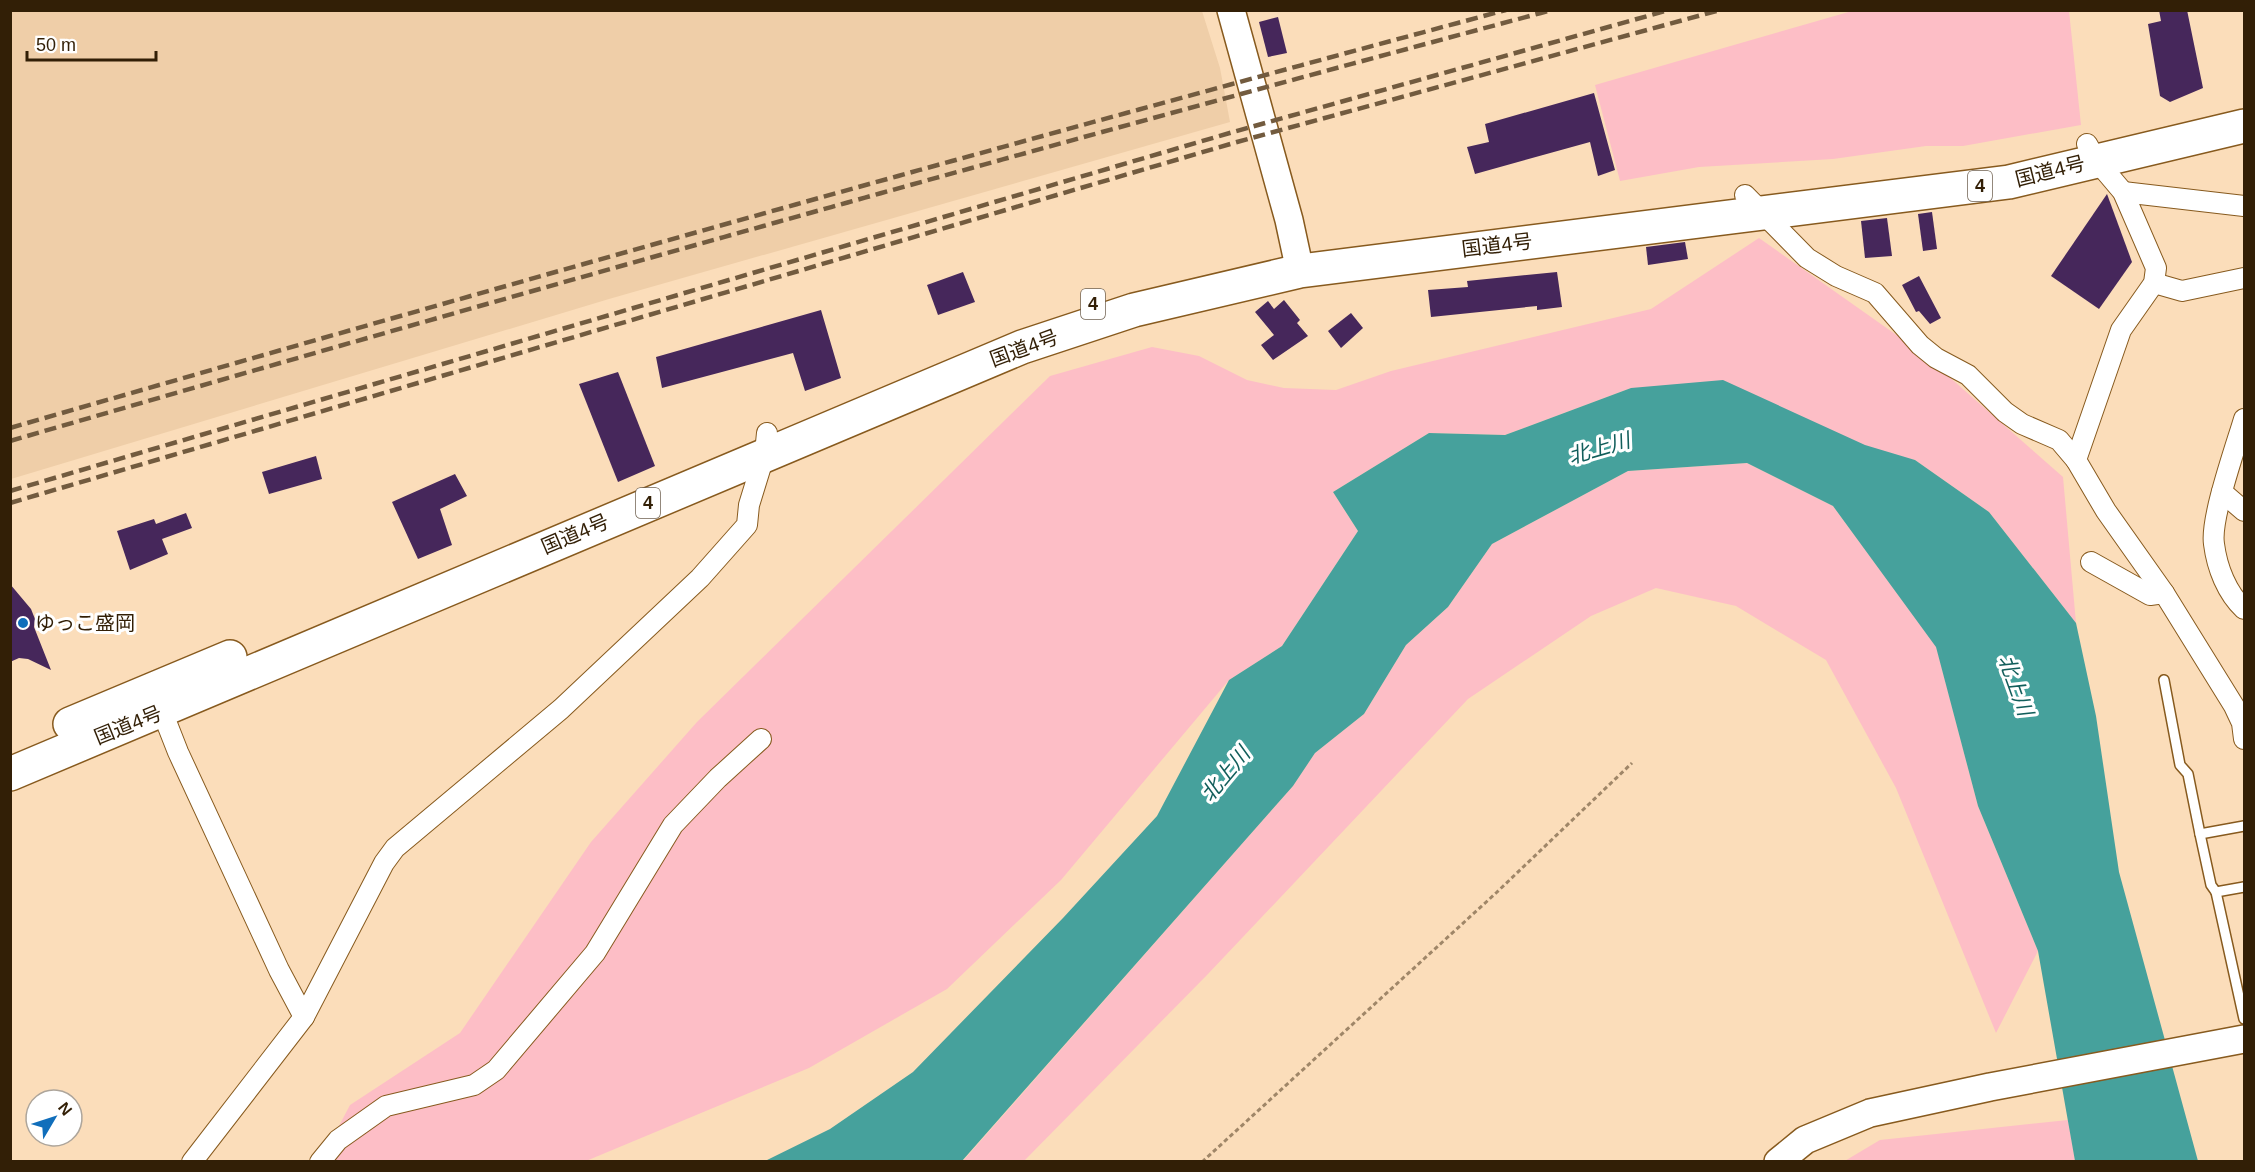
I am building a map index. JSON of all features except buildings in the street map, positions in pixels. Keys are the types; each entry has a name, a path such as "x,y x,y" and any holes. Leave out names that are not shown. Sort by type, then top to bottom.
{"highway":[{"name":"国道4号","path":"2091,152 2244,106"},
{"name":"国道4号","path":"10,774 158,700 766,443 1017,329 1124,294 1297,259 1754,203 2091,152 2244,126"},
{"name":"国道4号","path":"10,750 158,700"}],"street":[{"path":"1231,10 1297,259"},
{"path":"2076,460 2121,330 2154,284 2156,268 2123,192 2091,152"},
{"path":"2123,192 2244,206"},
{"path":"1754,203 1808,258 1836,276 1875,293 1920,345 1936,358 1968,375 2005,412 2022,424 2060,440 2076,460 2106,511 2164,593 2234,706 2242,723 2244,739"},
{"path":"2154,284 2182,291 2244,278"},
{"path":"2244,419 2223,492 2213,542 2226,586 2244,609"},
{"path":"192,1161 304,1017 384,863 395,848 561,709 700,578 747,525 749,505 766,443"},
{"path":"2223,492 2244,511"},
{"path":"2091,562 2150,595 2164,593"},
{"path":"158,700 178,752 265,940 304,1017"},
{"path":"320,1161 338,1140 386,1106 474,1085 496,1070 595,953 673,825 718,778 761,739"},
{"path":"1778,1161 1805,1140 1870,1113 1990,1087 2244,1039"}],"lane":[{"path":"2164,680 2180,765 2188,774 2211,885 2216,892 2244,1019"},
{"path":"2200,834 2244,826"},
{"path":"2216,892 2244,886"}],"path":[{"path":"1202,1161 1496,893 1632,763"}],"shaded area":[{"path":"11,10 1202,11 1220,68 1230,122 609,299 11,479"},
{"path":"1852,11 2069,11 2081,125 1963,146 1926,146 1833,159 1699,167 1620,181 1595,85"},
{"path":"1759,238 1922,353 2063,477 2076,623 1989,512 1915,460 1631,388 1505,435 1429,433 1333,492 1358,531 1282,646 1229,680 1061,880 947,989 809,1068 586,1161 320,1162 350,1105 460,1033 591,842 697,722 1050,376 1152,347 1199,356 1247,380 1284,388 1336,390 1391,371 1651,309"},
{"path":"1747,463 1833,506 1936,646 1978,806 2038,951 1996,1033 1896,788 1826,660 1736,606 1656,588 1591,616 1468,699 1207,975 1024,1161 962,1162 1293,786 1315,753 1364,714 1406,645 1448,607 1492,544 1628,471"},
{"path":"2068,1120 2075,1161 1843,1162 1880,1140"}],"water":[{"name":"北上川","path":"1723,380 1865,445 1915,460 1989,512 2076,623 2096,716 2119,872 2198,1161 2075,1161 2038,951 1978,806 1936,647 1833,506 1747,463 1628,471 1492,544 1448,607 1406,645 1364,714 1315,753 1293,786 962,1161 763,1162 830,1129 913,1072 1063,918 1157,816 1229,680 1282,646 1358,531 1333,492 1429,433 1505,435 1631,388"}],"railway":[{"path":"10,428 757,215 1506,10"},
{"path":"10,441 780,221 1552,10"},
{"path":"10,491 1233,132 1669,10"},
{"path":"10,503 1237,142 1720,10"}],"place":[{"name":"ゆっこ盛岡","path":"23,623"}]}
